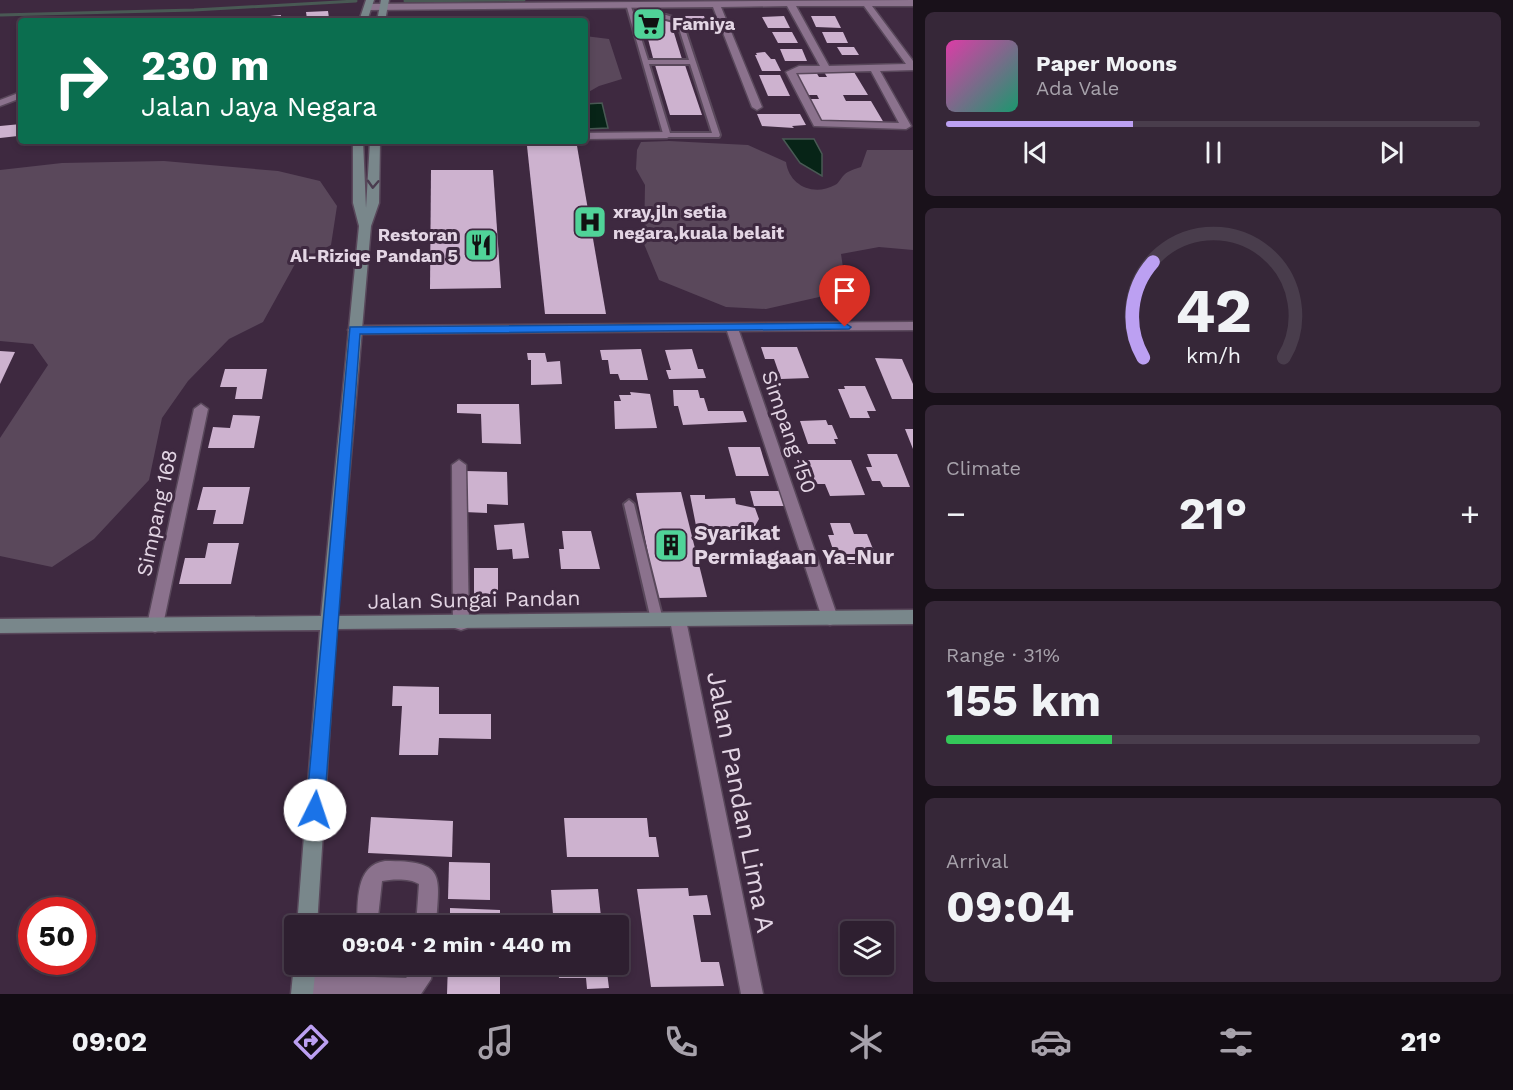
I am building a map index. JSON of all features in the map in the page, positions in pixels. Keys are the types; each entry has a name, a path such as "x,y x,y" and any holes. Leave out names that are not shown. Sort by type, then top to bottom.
{"main road":[{"path":"364,18 369,3"},
{"path":"382,18 384,3"},
{"path":"358,144 359,203 365,226"},
{"path":"308,915 334,556 365,226 373,203 375,144"},
{"path":"334,556 339,568 337,602 340,612 349,619 372,624"},
{"name":"Jalan Sungai Pandan","path":"0,626 913,617"},
{"path":"288,624 314,635 320,645 324,672"},
{"path":"303,990 304,975"}],"street":[{"path":"369,3 628,5 913,3"},
{"path":"866,3 913,67"},
{"path":"716,4 757,107"},
{"path":"790,4 826,69"},
{"path":"910,126 818,124 791,72 913,67"},
{"path":"874,68 910,126"},
{"path":"0,103 18,95"},
{"path":"588,136 667,135"},
{"path":"354,330 913,326"},
{"name":"Simpang 150","path":"732,328 830,618"},
{"name":"Simpang 168","path":"155,625 201,409"},
{"path":"459,465 461,623"},
{"name":"Jalan Pandan Lima A","path":"678,620 752,994"},
{"path":"368,915 370,883 378,871 416,871 425,875 429,881 427,915"},
{"path":"362,988 363,975"},
{"path":"303,990 411,989 420,979 421,975"}],"lane":[{"path":"628,5 667,135 713,136 717,133 680,21 666,16 632,17"},
{"path":"645,62 693,62"},
{"path":"629,504 657,620"}],"shaded area":[{"path":"588,36 609,39 622,79 599,86 588,92"},
{"path":"602,103 608,128 588,129 588,104"},
{"path":"783,139 814,139 822,154 822,176 800,163"},
{"path":"641,142 748,145 786,162 788,170 797,183 803,187 818,190 835,185 846,174 861,167 867,150 913,150 913,250 879,247 841,254 844,274 828,295 766,309 726,307 659,280 644,244 645,185 636,169 637,150"},
{"path":"164,161 278,171 320,181 337,206 331,245 295,264 263,322 229,339 188,381 162,418 149,480 94,539 52,567 0,556 0,438 48,365 33,344 0,341 0,170 62,163"}],"building":[{"path":"328,11 329,18 307,18 306,12"},
{"path":"281,15 281,18 259,17"},
{"path":"685,16 704,16 708,29 689,29"},
{"path":"784,16 790,28 768,28 762,17"},
{"path":"811,16 835,16 841,28 816,27"},
{"path":"643,20 670,20 682,59 653,58"},
{"path":"772,32 792,32 798,43 778,43"},
{"path":"822,32 843,32 848,43 827,43"},
{"path":"837,47 854,47 859,55 842,55"},
{"path":"780,49 802,49 807,61 785,61"},
{"path":"765,52 771,59 775,59 781,71 762,71 755,55"},
{"path":"655,65 685,65 702,115 670,115"},
{"path":"795,72 816,72 819,77 827,77 824,72 854,72 868,95 843,95 846,101 871,101 884,123 822,124 809,99 819,99 817,95 807,95"},
{"path":"759,75 780,75 790,96 768,96"},
{"path":"757,114 800,114 806,125 792,126 794,128 762,126"},
{"path":"18,124 18,136 0,138 0,126"},
{"path":"527,146 577,146 606,314 545,314"},
{"path":"431,170 493,170 501,288 430,289"},
{"path":"761,347 797,347 809,378 781,379 774,359 765,359"},
{"path":"641,349 648,380 620,380 618,374 610,374 608,360 602,360 600,350"},
{"path":"692,349 698,369 703,369 706,378 669,379 666,370 671,370 665,350"},
{"path":"0,351 15,352 0,384"},
{"path":"527,353 545,353 547,362 560,361 562,384 531,385 531,360 528,360"},
{"path":"875,358 902,359 913,384 913,399 892,399"},
{"path":"225,369 267,369 262,399 235,399 237,387 220,387"},
{"path":"844,386 865,386 876,411 867,411 870,418 850,418 838,389 845,389"},
{"path":"673,390 698,390 700,398 704,398 708,411 743,411 747,422 683,425 678,406 674,406"},
{"path":"630,392 650,394 657,428 615,429 614,401 621,401 619,395 631,395"},
{"path":"457,404 519,404 521,444 482,443 481,414 457,413"},
{"path":"233,415 260,416 254,448 208,448 213,427 230,428"},
{"path":"826,420 828,425 832,425 838,439 834,439 836,444 808,444 800,421"},
{"path":"905,429 913,429 913,449"},
{"path":"728,447 760,447 769,476 736,476"},
{"path":"867,454 897,454 910,487 883,487 880,481 872,481 866,467 872,467"},
{"path":"797,460 851,460 865,495 830,496 825,484 816,484 811,471 801,471"},
{"path":"465,471 507,472 508,505 487,504 487,513 464,512"},
{"path":"203,487 250,487 243,524 213,524 216,510 197,510"},
{"path":"750,491 781,491 785,506 754,506"},
{"name":"Syarikat Permiagaan Ya-Nur","path":"681,492 707,597 657,598 636,493"},
{"path":"690,495 705,495 705,499 735,498 736,504 755,508 759,519 755,526 743,526 747,541 699,541"},
{"path":"524,523 529,558 513,559 512,549 497,550 494,525"},
{"path":"830,523 850,523 854,534 867,534 875,554 855,554 858,564 838,564 828,535 834,535"},
{"path":"562,531 591,531 600,569 561,569 559,549 564,549"},
{"path":"208,543 239,543 231,584 179,584 185,558 205,558"},
{"path":"474,568 498,568 498,594 474,594"},
{"path":"393,686 439,687 439,714 491,714 491,739 439,738 438,755 399,755 402,706 392,706"},
{"path":"371,817 453,821 452,857 368,853"},
{"path":"564,818 647,818 649,837 656,837 659,857 567,857"},
{"path":"449,862 490,863 490,900 448,899"},
{"path":"688,888 689,896 707,895 711,915 693,915 701,962 719,962 724,986 651,987 637,889"},
{"path":"598,889 601,915 553,915 551,890"},
{"path":"450,908 500,910 500,915 450,915"},
{"path":"448,975 500,975 500,994 447,994"},
{"path":"559,975 607,975 609,988 587,989 586,978 559,978"}],"waterway":[{"path":"405,1 524,0"},
{"path":"0,15 194,10 356,1"}],"place":[{"name":"Famiya","path":"649,24"},
{"name":"xray,jln setia negara,kuala belait","path":"590,222"},
{"name":"Restoran Al-Riziqe Pandan 5","path":"481,245"},
{"name":"Syarikat Permiagaan Ya-Nur","path":"671,545"}],"route":[{"path":"315,810 324,672 354,330 845,327"}]}
